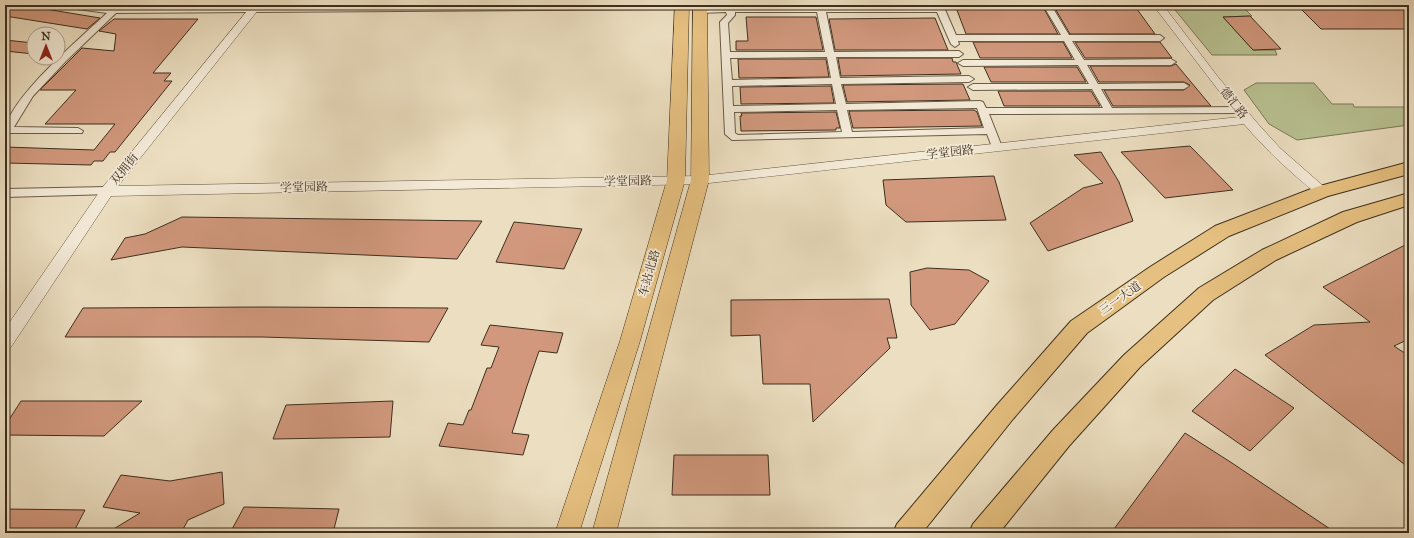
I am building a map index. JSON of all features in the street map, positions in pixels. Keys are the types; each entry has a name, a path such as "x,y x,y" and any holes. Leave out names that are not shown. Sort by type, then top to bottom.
{"highway":[{"name":"三一大道","path":"906,533 1005,412 1079,327 1157,272 1222,231 1322,191 1409,168"},
{"path":"982,533 1061,438 1132,361 1206,294 1269,255 1350,218 1409,199"}],"main road":[{"name":"车站北路","path":"567,533 630,341 676,180 682,6"},
{"name":"车站北路","path":"604,533 700,180 700,8"}],"street":[{"path":"63,5 111,9 682,6"},
{"path":"1047,5 1109,110"},
{"name":"德汇路","path":"1158,5 1243,115 1294,169 1322,191"},
{"path":"821,7 847,132"},
{"path":"700,8 730,10 821,7 940,7 997,147"},
{"name":"双拥街","path":"5,342 107,191 255,8"},
{"path":"6,130 29,94 111,9"},
{"path":"730,10 730,15 724,22 730,134 736,138 991,131"},
{"path":"953,38 1160,38"},
{"path":"726,56 959,54"},
{"path":"963,63 1171,62"},
{"path":"728,82 836,80 1095,86 1184,86"},
{"path":"729,109 842,107 981,108 1109,110 1243,115"},
{"name":"学堂园路","path":"5,193 700,180 997,147 1243,115"},
{"path":"6,130 78,131"}],"green space":[{"path":"1171,5 1241,5 1252,16 1223,17 1253,50 1275,50 1277,55 1212,55"},
{"path":"1256,83 1314,83 1332,104 1353,104 1354,107 1409,107 1409,125 1297,140 1269,124 1244,90"}],"building":[{"path":"5,5 21,5 100,18 87,29 5,16"},
{"path":"955,5 1042,5 1058,34 966,34"},
{"path":"1053,5 1134,5 1155,34 1070,34"},
{"path":"1297,5 1409,5 1409,29 1321,29"},
{"path":"1250,16 1281,49 1253,50 1223,17"},
{"path":"746,17 816,17 823,50 736,50 736,41 748,41"},
{"path":"935,18 948,50 835,50 829,19"},
{"path":"114,19 198,19 153,73 171,73 164,81 172,81 115,152 110,152 103,161 94,161 91,165 5,163 5,147 94,150 115,124 45,124 76,90 40,90 64,66 66,66 66,64 82,48 114,51 116,34 99,31"},
{"path":"5,40 26,42 26,53 5,51"},
{"path":"973,42 1063,42 1072,58 980,58"},
{"path":"1075,42 1160,42 1172,58 1085,58"},
{"path":"838,58 952,58 953,62 956,62 961,74 841,76"},
{"path":"738,59 826,59 829,77 739,78"},
{"path":"1176,64 1211,106 1113,106 1104,90 1184,90 1190,85 1184,82 1099,82 1090,66 1171,66"},
{"path":"984,67 1077,67 1086,82 991,82"},
{"path":"963,84 970,100 847,102 843,85"},
{"path":"831,86 834,103 741,104 740,87"},
{"path":"998,91 1091,91 1100,106 1004,106"},
{"path":"974,110 977,112 982,126 853,128 849,111"},
{"path":"836,112 840,128 836,128 836,130 741,131 741,113"},
{"path":"1190,146 1233,190 1165,198 1121,152"},
{"path":"1101,152 1119,182 1133,221 1048,251 1030,223 1083,188 1103,183 1074,155"},
{"path":"994,176 1006,220 906,222 886,205 883,180"},
{"path":"182,217 482,221 457,259 182,247 111,260 125,238 145,234"},
{"path":"514,222 582,229 564,269 496,262"},
{"path":"1409,243 1409,339 1394,346 1409,356 1409,468 1265,355 1314,325 1370,322 1323,287"},
{"path":"927,268 969,270 989,281 955,324 930,330 911,305 910,272"},
{"path":"889,299 897,338 887,338 890,348 813,422 810,384 763,384 760,335 731,336 731,300"},
{"path":"83,308 448,308 429,342 262,337 65,337"},
{"path":"490,325 563,333 557,353 539,351 527,386 512,433 529,435 523,455 439,446 448,423 463,425 469,410 471,410 487,368 491,368 499,347 481,345"},
{"path":"1235,369 1294,408 1250,451 1192,411"},
{"path":"21,401 142,401 104,436 5,435 5,426"},
{"path":"393,401 390,437 273,439 286,405"},
{"path":"1185,433 1232,463 1336,533 1111,533"},
{"path":"674,455 768,455 770,495 672,495"},
{"path":"222,472 224,504 188,520 181,533 107,533 140,513 103,507 121,475 170,481"},
{"path":"244,507 339,509 333,533 230,533"},
{"path":"5,509 85,510 73,533 5,533"}]}
